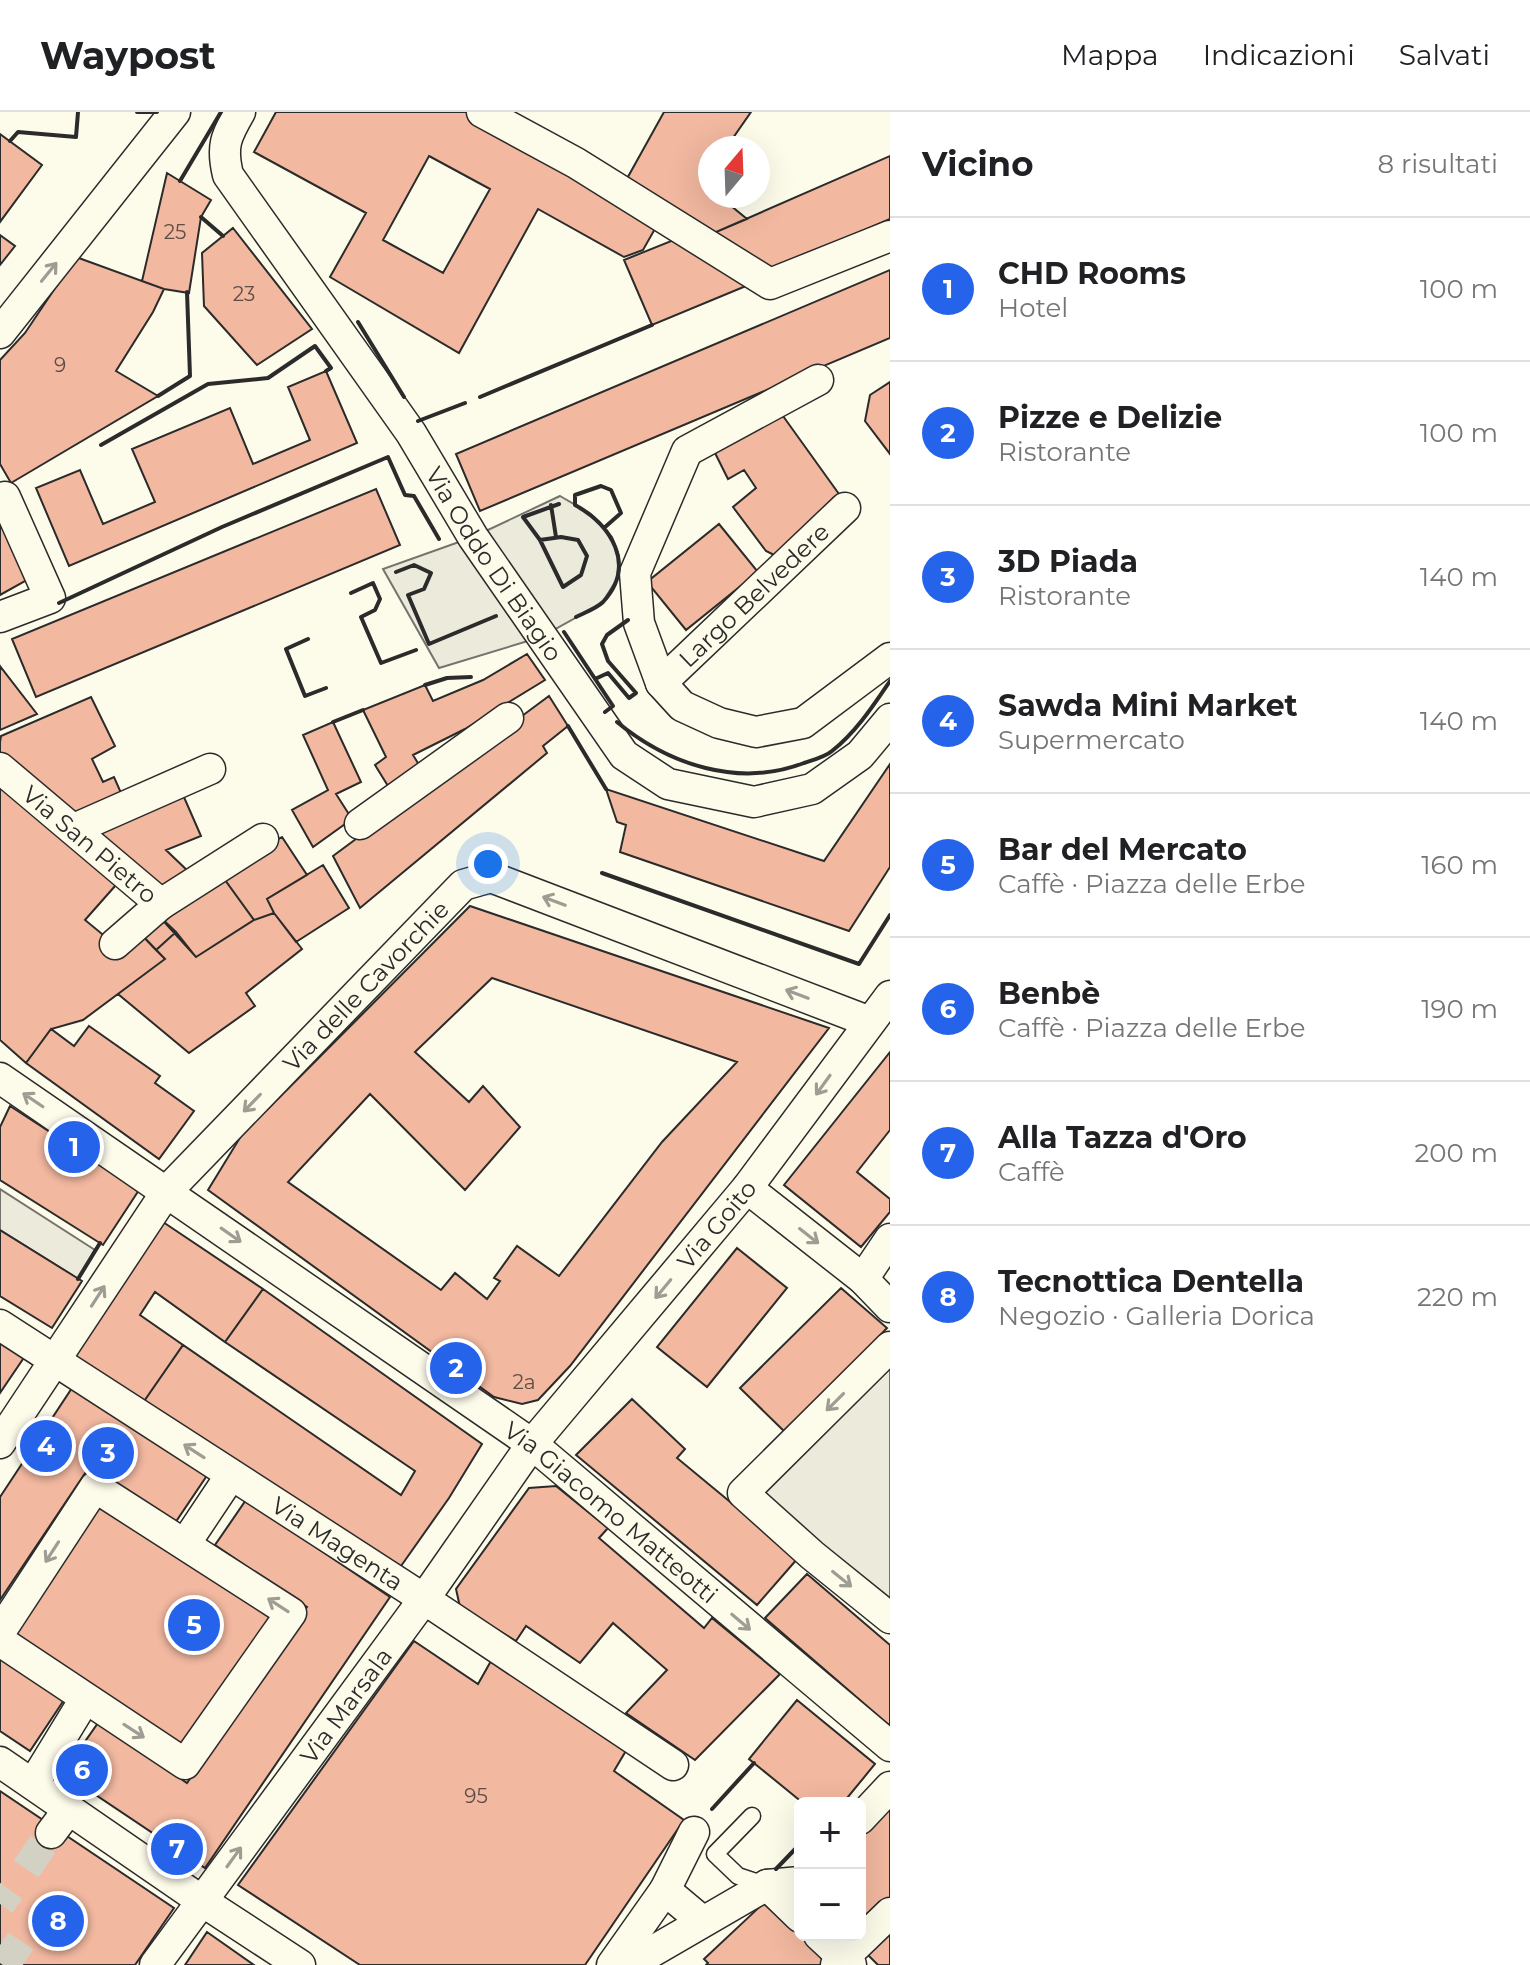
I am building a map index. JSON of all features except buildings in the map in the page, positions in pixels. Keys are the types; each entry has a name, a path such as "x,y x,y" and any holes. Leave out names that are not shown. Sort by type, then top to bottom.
{"street":[{"name":"Via Oddo Di Biagio","path":"240,112 226,136 224,158 228,175 411,433 473,537 624,755 668,784 754,802 812,789 860,755 890,719"},
{"path":"482,112 576,163 770,284 890,236"},
{"path":"0,333 169,117"},
{"name":"Largo Belvedere","path":"818,380 687,451 635,573 639,623 661,683 682,706 719,723 756,732 803,723 890,658"},
{"path":"0,617 50,598 5,497"},
{"name":"Largo Belvedere","path":"661,683 845,508"},
{"path":"360,824 508,718"},
{"name":"Via San Pietro","path":"0,768 161,904 263,839"},
{"path":"74,829 210,769"},
{"name":"Via delle Cavorchie","path":"0,1443 167,1191 463,885 491,877 870,1022"},
{"path":"115,944 161,904"},
{"name":"Via Goito","path":"532,1444 747,1188 890,996"},
{"name":"Via Giacomo Matteotti","path":"0,1078 532,1444 890,1746"},
{"path":"747,1188 863,1279 890,1307"},
{"path":"863,1279 890,1239"},
{"name":"Via Magenta","path":"0,1325 424,1599 673,1765"},
{"path":"890,1347 743,1493 812,1555 890,1618"},
{"name":"Via Marsala","path":"155,1965 424,1599 532,1444"},
{"path":"185,1544 231,1475"},
{"path":"0,1632 95,1487 291,1613 185,1764 0,1641"},
{"path":"33,1784 85,1699"},
{"path":"0,1762 33,1784 60,1821 202,1901 300,1965"},
{"path":"866,1813 890,1787"},
{"path":"612,1965 665,1890 694,1832"},
{"path":"629,1965 767,1885 794,1883"},
{"path":"767,1885 794,1911"},
{"path":"665,1890 702,1921"},
{"path":"824,1941 843,1963 890,1913"}],"lane":[{"path":"752,1816 715,1854 738,1876 767,1885"}],"shaded area":[{"path":"560,496 591,514 612,537 619,556 617,579 602,603 541,637 439,668 383,569 473,537"},
{"path":"0,1189 95,1250 78,1279 0,1230"},
{"path":"890,1347 890,1609 743,1493"}],"tunnel":[{"path":"26,1869 51,1833"},
{"path":"0,1904 10,1890"},
{"path":"0,1945 30,1965"}],"wall":[{"path":"10,141 18,132 76,137 78,112"},
{"path":"137,112 157,112"},
{"path":"180,181 221,112"},
{"path":"201,217 223,236"},
{"path":"158,396 190,376 187,292"},
{"path":"358,322 404,397"},
{"path":"480,397 652,325"},
{"path":"101,445 208,384 268,378 315,346 331,368 326,371"},
{"path":"418,421 465,403"},
{"path":"59,603 222,527 388,457 405,495 414,496 439,539"},
{"path":"576,617 603,602 613,588 619,560 609,535 588,513 575,505 575,495 601,486 611,490 621,513 604,528"},
{"path":"540,540 561,537 578,540 587,556 581,575 563,587 540,540 523,517 559,504"},
{"path":"551,505 556,537"},
{"path":"396,572 414,565 431,573 424,589 408,595 429,644 496,616"},
{"path":"351,593 373,583 380,599 375,610 361,617 381,663 416,650"},
{"path":"595,679 608,673 629,698 636,693 608,661 602,644 607,635 628,620"},
{"path":"564,632 613,706 605,712"},
{"path":"308,639 286,649 305,696 326,688"},
{"path":"425,685 447,678 471,677"},
{"path":"617,722 659,750 706,768 755,773 779,770 819,758 841,744 890,681"},
{"path":"333,722 363,710"},
{"path":"568,726 606,789"},
{"path":"602,873 859,964 890,915"},
{"path":"78,1279 100,1243"},
{"path":"712,1809 754,1763"},
{"path":"776,1869 794,1850"}],"place":[{"name":"CHD Rooms","path":"74,1147"},
{"name":"Pizze e Delizie","path":"456,1368"},
{"name":"Sawda Mini Market","path":"46,1446"},
{"name":"3D Piada","path":"108,1453"},
{"name":"Bar del Mercato","path":"194,1625"},
{"name":"Benbè","path":"82,1770"},
{"name":"Alla Tazza d'Oro","path":"177,1849"},
{"name":"Tecnottica Dentella","path":"58,1921"}]}
